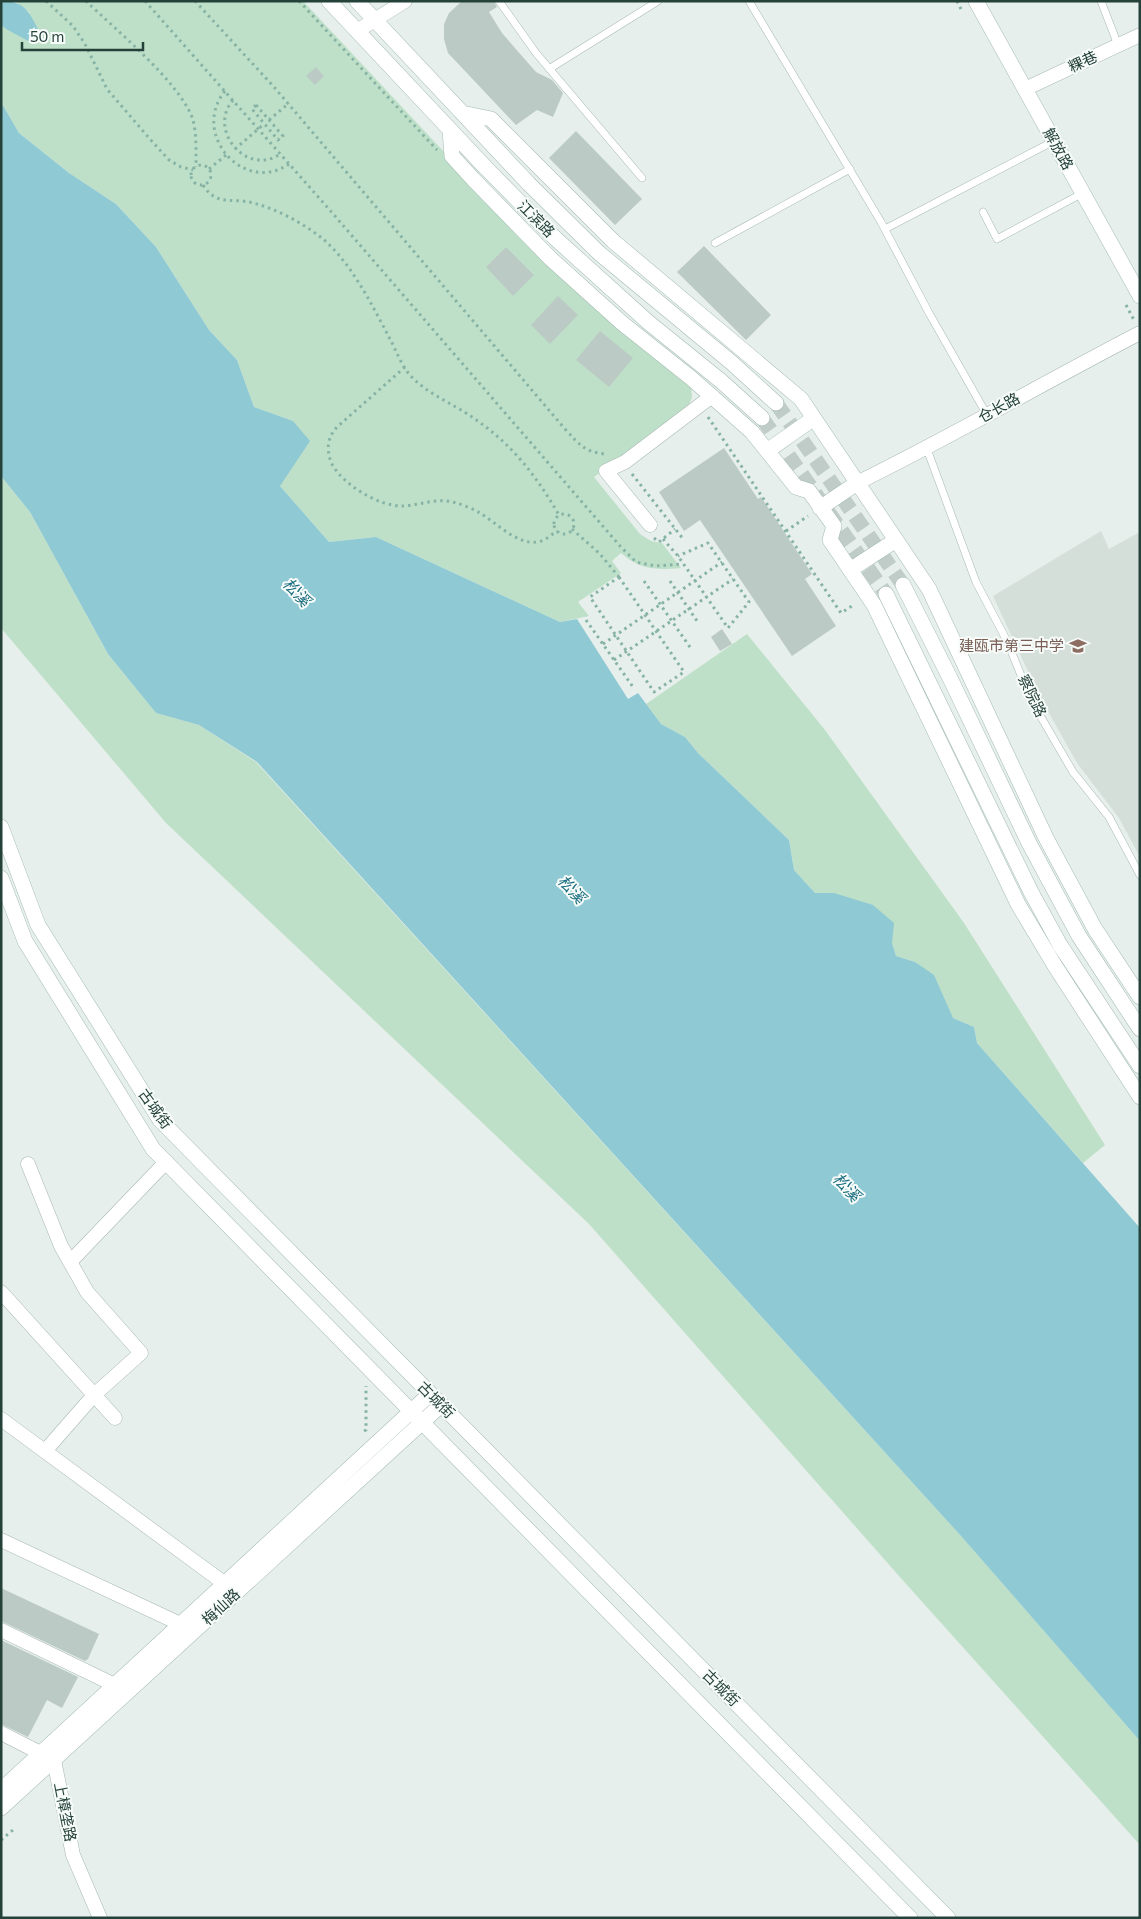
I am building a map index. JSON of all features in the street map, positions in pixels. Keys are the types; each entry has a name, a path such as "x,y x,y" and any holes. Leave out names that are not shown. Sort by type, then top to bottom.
{"main road":[{"name":"江滨路","path":"329,1 556,239 648,322 722,381 762,418"},
{"name":"江滨路","path":"357,1 529,184 599,253 732,363 776,403"},
{"name":"解放路","path":"976,1 1140,296"},
{"path":"462,112 491,119 613,241 801,399 929,589 1046,838 1095,929 1140,997"},
{"path":"450,130 452,156 551,259 622,323 692,378 752,432 796,487 809,491 834,526 830,540 874,605 1018,904 1055,966 1140,1097"},
{"path":"767,451 814,418"},
{"path":"820,508 857,483"},
{"path":"850,570 896,540"},
{"path":"903,585 950,678 1029,844 1079,936 1140,1029"},
{"path":"886,594 1031,892 1060,945 1140,1066"},
{"name":"古城街","path":"1,826 38,925 160,1120 948,1918"},
{"name":"古城街","path":"1,878 5,903 25,941 153,1149 910,1918"},
{"name":"梅仙路","path":"1,1808 47,1757 121,1689 195,1631 231,1588 411,1412 436,1399"},
{"name":"梅仙路","path":"121,1689 181,1624 231,1588 422,1422 436,1399"},
{"name":"梅仙路","path":"1,1790 47,1757"}],"street":[{"path":"357,31 405,1"},
{"name":"粿巷","path":"1025,89 1140,35"},
{"name":"仓长路","path":"857,483 927,448 1140,333"},
{"path":"650,525 606,470 626,462 712,396"},
{"path":"70,1262 166,1162"},
{"path":"28,1164 60,1246 87,1292 141,1354 94,1394 45,1451"},
{"path":"1,1292 115,1418"},
{"path":"1,1419 231,1588"},
{"path":"1,1540 195,1631"},
{"path":"1,1630 121,1689"},
{"path":"1,1734 47,1757"},
{"name":"上樟垄路","path":"47,1757 73,1855 100,1918"}],"lane":[{"path":"499,1 549,69 642,178"},
{"path":"549,69 658,1"},
{"path":"749,1 885,229 929,313 987,415"},
{"path":"1101,1 1118,45"},
{"path":"885,229 1054,141"},
{"path":"715,243 850,169"},
{"path":"983,212 997,239 1083,193"},
{"name":"察院路","path":"927,448 976,582 1008,641 1032,700 1073,772 1108,817 1140,875"}],"path":[{"path":"46,1 72,26 85,44 107,89 149,138 169,160 181,167 193,170"},
{"path":"86,1 153,66 184,102 192,119 196,167"},
{"path":"145,1 620,546 636,562 655,566 683,564"},
{"path":"195,1 288,104 564,429 579,444 594,453 610,454"},
{"path":"299,1 440,154"},
{"path":"225,91 218,103 214,124 215,136 226,155 244,168 254,171 276,170 289,164"},
{"path":"233,100 227,112 225,122 229,140 235,149 250,158 259,160 268,159 280,154"},
{"path":"269,120 288,104"},
{"path":"256,106 269,120 282,136 278,140 252,110 256,106"},
{"path":"235,149 264,124"},
{"path":"209,169 226,155"},
{"path":"202,165 209,169 211,178 209,182 203,185 193,181 193,170 196,167 202,165"},
{"path":"203,185 207,192 220,200 251,202 268,208 308,228 324,240 342,259 354,277 409,374 434,395 471,416 497,434 528,466 558,515"},
{"path":"405,368 331,434 328,445 329,456 334,469 363,493 384,502 402,506 440,500 455,502 480,513 514,536 528,542 538,542 546,539 557,530"},
{"path":"700,420 708,417 841,613 868,595"},
{"path":"630,472 684,540"},
{"path":"786,531 820,508"},
{"path":"564,514 571,517 574,522 572,528 568,533 563,534 557,530 554,521 558,515 564,514"},
{"path":"572,528 600,554 619,577 684,672 654,692 590,597 619,577"},
{"path":"670,534 676,529"},
{"path":"663,539 678,556 728,628 749,602 722,562 708,542 678,556"},
{"path":"604,644 722,562"},
{"path":"614,660 733,579"},
{"path":"644,581 692,650"},
{"path":"670,581 698,621"},
{"path":"586,620 633,687"},
{"path":"359,1436 366,1430 366,1379"},
{"path":"1,1840 13,1830"}],"shaded area":[{"name":"建瓯市第三中学","path":"1101,531 1109,549 1140,532 1140,857 1119,818 1077,763 1040,697 993,596"}],"green space":[{"path":"15,1 303,1 519,232 691,384 692,397 687,411 594,477 640,534 651,541 662,543 681,568 649,568 635,563 621,553 612,561 621,573 578,602 589,616 560,622 376,537 329,542 280,486 293,421 254,407 237,360 209,330 156,247 116,204 69,173 19,133 1,102 1,25 6,29 30,13"},
{"path":"1,476 30,512 108,654 156,713 199,725 256,762 961,1536 1140,1741 1140,1845 899,1576 589,1224 166,823 1,628"},
{"path":"747,634 825,730 964,923 1105,1145 1083,1163 977,1043 974,1027 953,1018 915,962 896,956 892,943 834,893 815,893 794,870 789,840 698,753 685,737 661,724 646,704"}],"water":[{"path":"1,1 9,1 20,5 28,12 38,29 30,42 1,25"},
{"name":"松溪","path":"1,102 19,133 69,173 116,204 156,247 209,330 237,360 254,407 293,421 310,441 280,486 329,542 376,537 560,622 577,619 628,699 638,693 661,724 685,737 698,753 789,840 794,870 815,893 834,893 873,905 894,923 892,943 896,956 915,962 934,975 953,1018 974,1027 977,1043 1140,1228 1140,1741 961,1536 257,762 199,725 156,713 108,654 30,512 1,476"}],"building":[{"path":"462,1 494,1 497,7 489,12 502,33 536,72 552,80 563,93 553,117 537,110 516,125 448,53 444,39 444,24 449,13"},
{"path":"316,67 324,76 315,85 306,76"},
{"path":"576,131 642,199 615,225 549,158"},
{"path":"704,246 771,315 746,340 677,272"},
{"path":"506,247 534,275 513,296 486,267"},
{"path":"558,296 578,315 550,344 531,325"},
{"path":"600,331 633,358 609,387 576,360"},
{"path":"724,448 758,499 761,497 812,574 805,579 836,626 792,656 700,520 684,531 659,492"},
{"path":"722,629 732,644 720,651 711,637"},
{"path":"1,1588 99,1634 88,1659 85,1661 1,1621"},
{"path":"1,1640 78,1677 62,1708 47,1700 28,1737 1,1724"}],"tunnel":[{"path":"776,403 903,585"},
{"path":"762,418 886,594"}],"place":[{"name":"建瓯市第三中学","path":"1078,646"}]}
